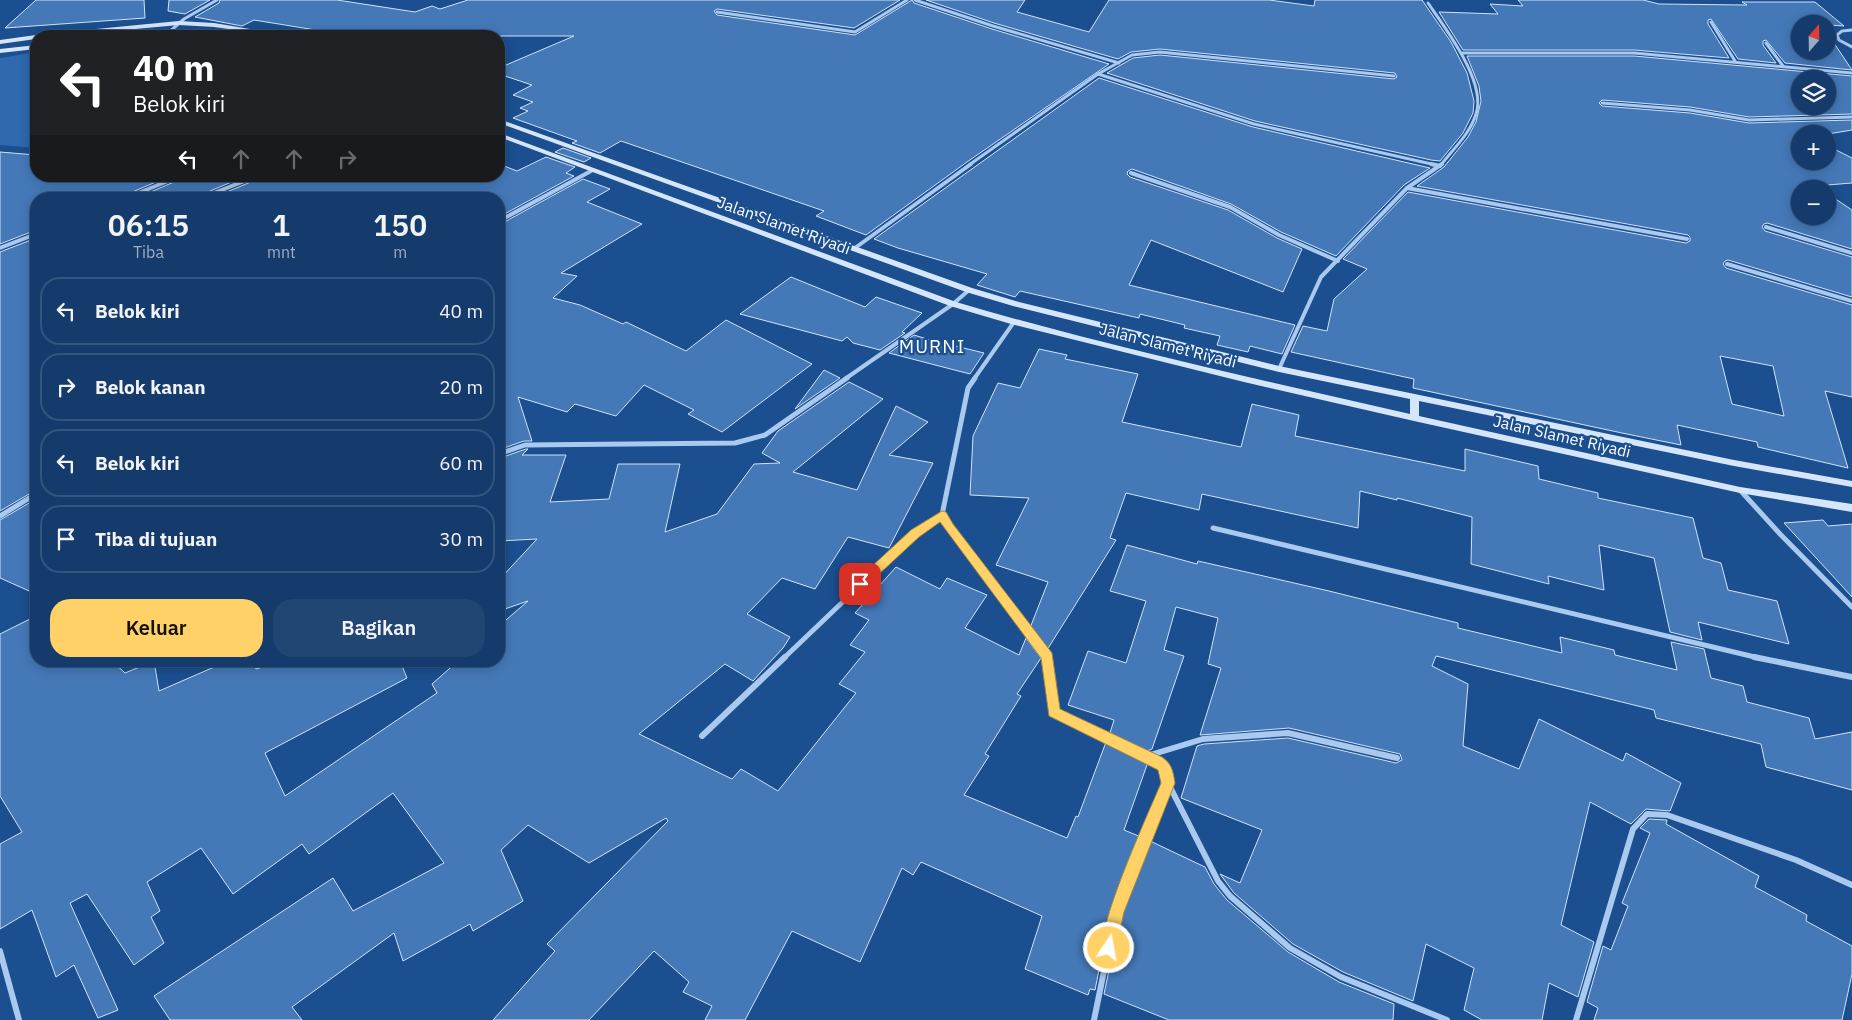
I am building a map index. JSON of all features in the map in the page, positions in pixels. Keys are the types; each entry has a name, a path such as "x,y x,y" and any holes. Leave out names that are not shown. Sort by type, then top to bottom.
{"main road":[{"path":"106,30 179,23 214,24 252,30"},
{"path":"0,42 30,38"},
{"path":"0,51 30,48"},
{"name":"Jalan Slamet Riyadi","path":"505,123 969,290 1016,304 1279,369 1734,463 1852,484"},
{"name":"Jalan Slamet Riyadi","path":"505,137 953,304 1014,322 1244,379 1414,418 1740,490 1852,508"},
{"path":"1414,418 1415,397"}],"street":[{"path":"171,30 179,23 217,0"},
{"path":"718,12 849,32 860,30 907,0"},
{"path":"915,0 993,26 1119,63"},
{"path":"1279,369 1321,277 1407,188 1440,166 1470,129 1477,113 1477,92 1462,53 1428,3"},
{"path":"1711,22 1735,61"},
{"path":"1852,30 1842,31 1837,35 1839,40 1852,47"},
{"path":"1766,43 1783,66"},
{"path":"855,248 1098,74 1132,55 1160,52 1394,76"},
{"path":"1462,53 1634,53 1852,73"},
{"path":"1098,74 1254,124 1440,166"},
{"path":"1602,102 1690,110 1749,120 1852,117"},
{"path":"505,218 592,171"},
{"path":"1130,173 1230,207 1280,235 1338,261"},
{"path":"141,192 165,182"},
{"path":"217,192 242,182"},
{"path":"1407,188 1687,239"},
{"path":"1766,227 1852,253"},
{"path":"0,248 30,236"},
{"path":"1727,264 1852,301"},
{"path":"505,452 525,445 735,444 752,440 765,435 953,304 969,290"},
{"path":"1014,322 968,388 942,515 948,527 1047,657 1054,712 1147,756 1165,767 1168,783 1218,881 1230,896 1290,948 1341,977 1447,1020"},
{"path":"1740,490 1781,535 1852,607"},
{"path":"0,516 30,498"},
{"path":"702,736 889,557 915,534 942,515"},
{"path":"1213,528 1797,667 1852,677"},
{"path":"1147,756 1203,739 1288,733 1397,758"},
{"path":"1094,1020 1116,912 1168,783"},
{"path":"1576,1020 1633,829 1642,815 1652,812 1667,815 1796,860 1852,885"},
{"path":"0,951 2,964 19,1020"}],"shaded area":[{"path":"30,53 30,148 0,145 0,58"}],"building":[{"path":"36,0 144,0 145,18 5,28"},
{"path":"169,0 210,0 185,14 168,11"},
{"path":"220,0 337,0 415,12 432,6 440,9 468,0 900,0 854,28 717,9 714,11 717,15 855,35 912,0 914,3 992,29 1109,64 967,162 866,235 816,216 824,211 621,141 600,153 572,143 577,141 513,118 528,111 520,108 533,102 513,95 532,85 505,76 505,65 574,36 505,36 505,30 316,30 254,20 242,26 195,17 219,3"},
{"path":"926,0 1025,0 1017,12 1089,32 1109,0 1269,0 1314,6 1315,0 1422,0 1451,42 1467,73 1474,101 1473,113 1463,133 1440,161 1431,160 1255,121 1107,73 1133,58 1160,55 1394,79 1397,77 1395,73 1160,49 1131,52 1118,59 994,23"},
{"path":"1518,0 1643,0 1659,4 1747,5 1742,2 1815,2 1831,15 1791,15 1791,60 1836,60 1836,46 1852,70 1785,63 1766,40 1763,41 1763,45 1776,63 1738,59 1711,19 1708,20 1708,24 1729,58 1634,50 1463,50 1439,12 1498,14 1490,4 1523,6"},
{"path":"1836,19 1844,26 1836,26"},
{"path":"1467,56 1634,56 1791,70 1791,115 1818,115 1749,117 1690,107 1602,100 1599,103 1602,106 1690,113 1749,123 1852,120 1852,130 1836,133 1836,125 1791,125 1791,170 1836,170 1836,150 1852,158 1852,183 1836,184 1836,180 1791,180 1791,225 1836,225 1836,199 1852,210 1852,249 1767,223 1762,227 1765,231 1852,257 1852,297 1728,260 1723,264 1726,268 1852,305 1852,397 1825,391 1848,468 1758,447 1757,442 1677,425 1681,445 1622,433 1413,388 1414,379 1291,352 1303,326 1327,331 1334,299 1367,269 1343,259 1408,192 1686,243 1690,241 1688,235 1417,186 1444,167 1468,137 1476,122 1481,101 1479,86","holes":["1720,356 1773,366 1784,416 1732,404"]},
{"path":"1836,75 1852,76 1852,114 1836,114"},
{"path":"1099,78 1253,127 1430,168 1404,185 1336,256 1281,232 1231,204 1132,169 1128,171 1127,174 1130,177 1228,210 1277,238 1302,249 1283,292 1151,240 1129,285 1295,325 1282,354 1250,346 1248,352 1217,345 1220,336 1184,328 1185,325 1140,314 1139,318 1020,291 1015,297 977,285 987,274 874,239"},
{"path":"563,148 591,158 584,162 555,152"},
{"path":"0,152 30,154 30,182 156,182 132,192 30,192 30,232 0,244"},
{"path":"546,157 575,167 566,173 574,176 505,214 505,192 227,192 251,182 505,182 505,166 517,171"},
{"path":"583,179 610,189 587,202 642,224 561,273 577,276 553,298 580,305 623,324 626,322 686,351 726,320 812,364 722,432 688,414 694,410 644,385 616,416 575,404 567,412 518,397 532,441 524,441 505,448 505,222"},
{"path":"174,182 232,182 208,192 150,192"},
{"path":"30,240 30,494 0,511 0,252"},
{"path":"791,277 865,307 876,297 922,313 902,332 905,333 880,350 853,343 847,337 842,341 740,314"},
{"path":"914,335 984,353 970,374 889,353"},
{"path":"1039,349 1067,355 1065,359 1138,374 1122,422 1241,447 1252,404 1299,415 1295,436 1465,471 1465,449 1538,466 1539,479 1598,493 1598,498 1693,518 1703,558 1721,563 1728,590 1777,601 1789,644 1698,622 1702,640 1670,632 1654,558 1599,545 1604,590 1548,576 1549,584 1471,564 1472,517 1397,498 1397,500 1360,491 1358,528 1202,494 1199,510 1126,493 1110,538 1116,540 1047,650 1030,628 1048,582 996,565 1029,498 970,495 973,436 998,383 1020,388"},
{"path":"824,370 840,378 795,409"},
{"path":"849,382 883,399 793,472 857,490 896,406 928,422 889,455 933,463 889,548 848,537 815,589 782,578 747,614 790,637 783,648 753,681 725,664 639,734 732,779 741,769 778,791 856,693 839,684 865,652 850,645 869,620 855,613 896,567 940,589 947,578 987,595 965,628 1019,655 1026,638 1041,658 1017,694 1021,696 985,754 989,756 964,795 1067,838 1076,816 1078,817 1106,742 1148,762 1124,830 1141,837 1111,910 1095,990 1090,989 1088,995 1025,969 1042,916 921,862 913,875 902,868 860,962 792,931 745,1020 705,1020 712,1006 683,992 689,982 654,951 589,1020 493,1020 555,951 547,944 668,821 666,818 589,863 528,825 501,850 523,901 473,931 470,924 403,961 394,933 292,1007 302,1020 170,1020 154,996 333,878 353,911 444,863 393,793 309,854 302,844 233,894 201,848 147,882 160,911 151,917 164,943 134,965 87,894 70,903 118,1010 98,1018 74,965 56,977 32,910 0,929 0,844 22,832 0,796 0,634 30,619 30,667 118,667 125,673 140,667 155,667 159,691 214,667 255,667 256,669 262,667 402,667 407,678 265,753 285,796 437,693 432,684 451,667 505,667 505,621 528,601 505,609 505,574 537,539 505,541 505,456 526,449 528,449 522,455 566,455 550,502 609,499 618,464 680,464 665,532 717,514 754,464 780,463 762,453 778,431"},
{"path":"30,502 30,591 0,578 0,520"},
{"path":"1823,520 1828,526 1852,524 1852,597 1784,523"},
{"path":"1127,545 1197,564 1198,561 1458,623 1458,628 1562,653 1560,637 1614,650 1615,655 1677,670 1671,642 1704,649 1711,678 1743,686 1747,702 1809,718 1815,739 1852,732 1852,790 1766,767 1761,744 1656,718 1654,710 1436,656 1432,666 1468,684 1463,746 1519,769 1539,719 1623,761 1626,753 1681,783 1670,811 1646,809 1631,824 1590,802 1561,925 1594,942 1578,997 1549,983 1542,1020 1482,1020 1464,1010 1474,968 1426,944 1413,1001 1343,972 1293,944 1234,893 1220,874 1240,883 1262,830 1181,798 1197,746 1204,744 1288,738 1396,763 1402,760 1400,754 1289,728 1200,735 1221,668 1208,664 1218,618 1176,607 1164,650 1184,656 1152,749 1147,751 1110,733 1114,720 1068,705 1088,651 1126,663 1146,601 1110,591"},
{"path":"1649,819 1667,820 1666,824 1759,876 1755,887 1807,915 1806,921 1852,946 1852,974 1842,1020 1594,1020 1598,1008 1587,1002 1603,946 1611,950 1628,906 1622,903 1650,833 1640,828"},
{"path":"1150,841 1205,867 1214,884 1227,900 1288,952 1339,982 1394,1004 1393,1020 1169,1020 1104,994 1121,913"}],"district":[{"name":"MURNI","path":"932,346"}],"route":[{"path":"860,584 915,534 942,515 948,527 1047,657 1050,668 1052,707 1054,712 1061,717 1157,761 1165,767 1168,783 1116,912 1109,948"}]}
